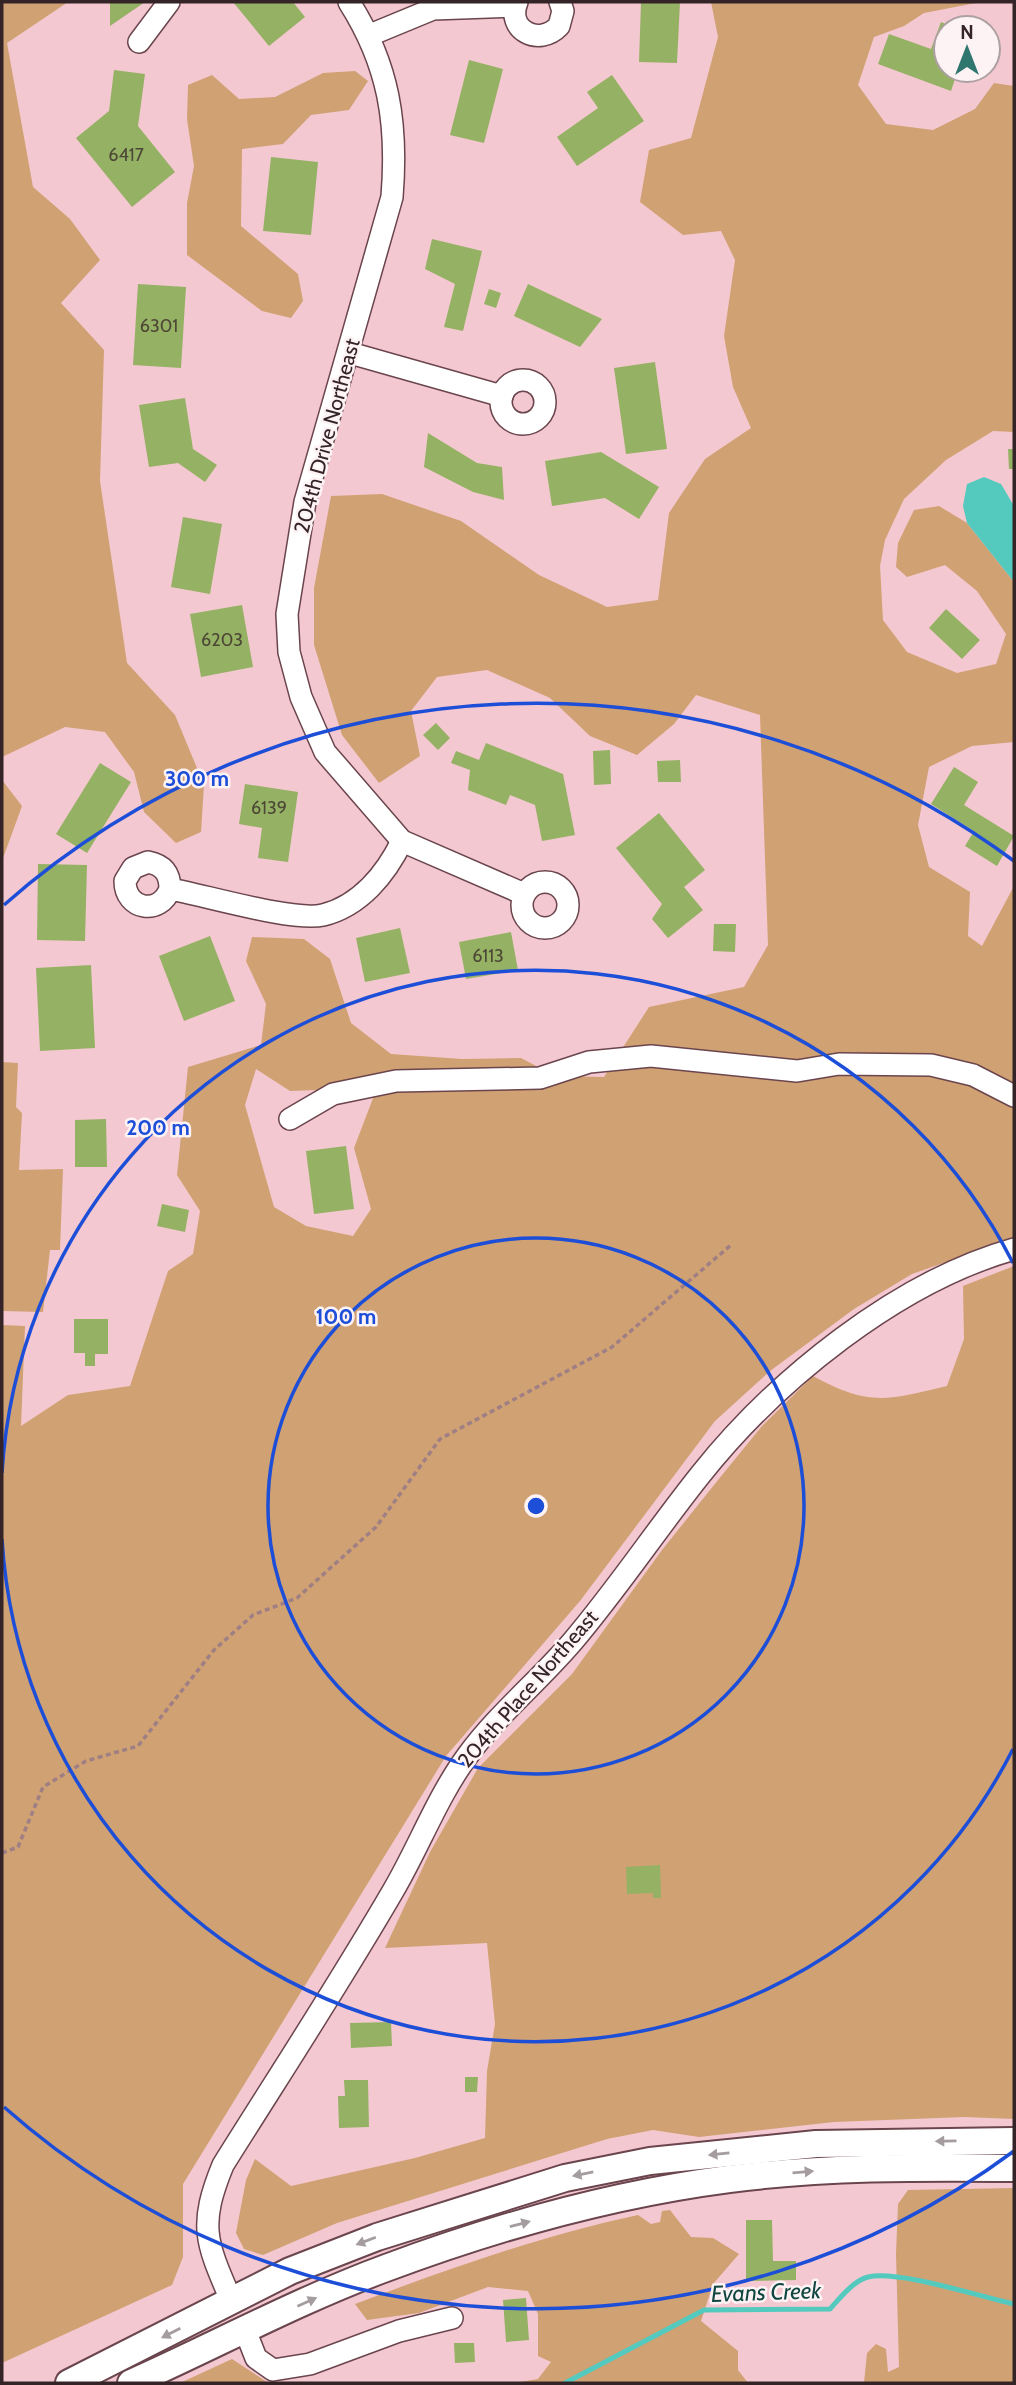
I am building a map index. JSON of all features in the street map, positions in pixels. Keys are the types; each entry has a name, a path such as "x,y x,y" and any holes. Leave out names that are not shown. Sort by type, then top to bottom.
{"main road":[{"path":"69,2383 290,2271 377,2237 565,2178 639,2163 816,2144 1014,2141"},
{"path":"131,2383 384,2268 484,2234 570,2210 728,2179 818,2171 1014,2168"},
{"path":"231,2300 245,2330"}],"street":[{"path":"139,42 169,2"},
{"name":"204th Drive Northeast","path":"349,2 370,35 387,93 394,160 392,197 350,353 305,502 287,614 289,652 301,697 325,752 402,841 524,894"},
{"path":"370,35 433,9 516,4 514,14 520,27 532,36 540,36 559,26 563,11 560,2"},
{"path":"350,353 502,396"},
{"path":"170,889 298,916 322,915 346,905 365,892 389,867 402,841"},
{"path":"290,1119 333,1094 396,1081 540,1078 589,1062 651,1056 797,1071 839,1064 931,1065 973,1075 1014,1096"},
{"name":"204th Place Northeast","path":"231,2300 213,2260 206,2232 209,2199 223,2165 346,1972 405,1871 436,1807 467,1756 495,1722 572,1642 702,1472 754,1415 815,1360 878,1316 933,1281 1014,1249"},
{"path":"245,2330 256,2358 273,2370 310,2364 399,2331 452,2318"}],"path":[{"path":"2,1853 18,1847 43,1787 86,1761 138,1746 214,1650 253,1615 297,1598 376,1527 440,1439 612,1348 731,1245"}],"shaded area":[{"path":"2,2 68,2 7,43 33,187 70,219 100,260 61,303 104,350 100,481 127,663 175,715 204,785 201,832 176,843 144,812 134,772 105,732 65,727 2,757"},
{"path":"711,2 981,2 924,13 904,26 874,37 858,85 886,124 933,130 975,109 993,84 1014,86 1014,432 993,431 946,460 904,499 885,540 880,566 883,620 907,652 957,673 996,664 1006,634 977,591 945,565 907,577 896,567 898,543 914,510 939,506 967,523 1014,582 1014,742 972,746 929,767 918,825 929,867 970,892 968,936 982,946 1014,886 1014,1238 912,1274 854,1309 770,1371 715,1421 580,1601 446,1756 183,2184 183,2257 172,2285 2,2363 2,1325 25,1326 21,1426 68,1395 130,1386 168,1271 193,1254 200,1211 177,1175 188,1067 261,1045 266,1004 246,961 252,937 304,939 330,959 351,1023 391,1054 462,1059 521,1058 555,1076 604,1077 649,1007 744,987 768,945 760,715 696,695 674,724 637,755 590,736 550,698 487,670 437,677 411,711 420,756 379,783 342,735 314,645 314,588 331,496 382,494 461,521 539,575 607,607 658,600 669,513 705,459 751,428 733,387 724,336 735,260 721,231 683,235 640,202 649,150 691,138 718,37","holes":["256,1069 290,1091 348,1089 375,1093 354,1148 371,1209 353,1236 306,1226 274,1207 245,1105"]},
{"path":"355,71 368,81 349,110 311,115 283,144 242,149 241,226 298,274 303,301 291,318 262,311 187,255 187,203 194,166 187,119 188,85 212,75 239,99 275,97 323,73"},
{"path":"2,780 22,806 2,861"},
{"path":"2,1062 18,1063 16,1107 22,1113 19,1170 63,1169 60,1250 50,1250 43,1312 2,1311"},
{"path":"1014,1266 1014,2119 965,2117 834,2122 699,2137 653,2130 607,2139 337,2223 263,2255 244,2249 236,2233 246,2180 255,2159 291,2186 415,2158 485,2138 487,2071 495,2024 487,1943 385,1948 430,1852 478,1768 572,1674 662,1550 718,1480 762,1426 813,1376 850,1393 879,1398 909,1395 947,1386 964,1339 963,1286"},
{"path":"1014,2188 1014,2383 864,2383 867,2353 876,2344 886,2349 888,2372 899,2367 896,2254 898,2204 908,2190"},
{"path":"670,2210 691,2237 713,2238 739,2254 713,2284 701,2321 738,2351 738,2370 748,2383 514,2383 538,2379 551,2362 538,2356 538,2314 528,2291 488,2287 419,2313 367,2320 355,2304 530,2243 602,2223 638,2215 651,2224 660,2222 662,2211"},
{"path":"232,2359 267,2382 284,2383 180,2383"}],"water":[{"path":"984,477 1001,484 1014,506 1014,582 967,523 963,506 967,484"}],"building":[{"path":"110,2 145,2 110,26"},
{"path":"233,2 293,2 305,17 269,46"},
{"path":"641,2 680,2 677,63 639,62"},
{"path":"889,34 931,49 932,46 932,84 878,64"},
{"path":"469,60 503,69 484,143 450,135"},
{"path":"114,70 145,74 138,126 175,172 132,207 76,138 109,111"},
{"path":"612,75 644,121 577,166 557,137 598,108 587,92"},
{"path":"932,84 953,84 951,91"},
{"path":"271,157 318,162 311,235 263,231"},
{"path":"432,239 482,251 463,331 444,327 455,284 425,269"},
{"path":"138,284 186,287 181,368 133,365"},
{"path":"528,284 602,319 580,347 514,316"},
{"path":"489,289 501,293 496,308 484,304"},
{"path":"655,362 667,449 626,454 614,368"},
{"path":"185,398 193,449 217,465 205,482 178,463 149,467 139,405"},
{"path":"428,433 477,463 502,467 504,500 473,492 424,467"},
{"path":"1008,449 1014,449 1014,469 1009,469"},
{"path":"601,452 659,487 639,519 605,498 552,506 545,461"},
{"path":"183,517 222,524 210,594 171,587"},
{"path":"242,605 253,667 201,677 190,614"},
{"path":"946,609 980,640 962,659 929,628"},
{"path":"436,723 450,738 438,750 423,735"},
{"path":"486,743 563,774 575,835 542,841 535,805 510,795 506,805 468,790 470,770 451,763 456,751 479,760"},
{"path":"610,750 611,784 594,785 593,751"},
{"path":"680,760 681,782 658,782 657,761"},
{"path":"100,763 131,782 87,853 56,834"},
{"path":"954,767 978,782 964,805 1014,836 997,866 965,846 974,831 931,804"},
{"path":"245,784 298,792 288,862 258,858 262,828 239,824"},
{"path":"659,813 705,870 684,887 703,910 668,938 652,919 662,904 616,848"},
{"path":"38,864 87,865 85,941 37,940"},
{"path":"714,924 736,924 735,952 713,951"},
{"path":"400,928 410,973 365,982 356,938"},
{"path":"511,932 518,970 466,979 459,942"},
{"path":"210,936 235,1001 184,1021 159,956"},
{"path":"91,965 95,1048 40,1051 36,968"},
{"path":"106,1119 107,1167 75,1167 75,1120"},
{"path":"346,1146 354,1209 314,1214 306,1151"},
{"path":"162,1204 189,1210 185,1232 157,1226"},
{"path":"74,1319 108,1319 108,1354 95,1354 95,1366 85,1366 85,1353 74,1353"},
{"path":"660,1865 661,1898 653,1898 653,1893 627,1894 626,1867"},
{"path":"391,2022 392,2046 351,2048 350,2023"},
{"path":"465,2077 478,2077 477,2092 465,2092"},
{"path":"344,2080 368,2080 369,2127 339,2128 338,2096 345,2096"},
{"path":"746,2220 772,2220 773,2261 796,2261 796,2280 746,2281"},
{"path":"526,2298 529,2340 506,2342 503,2300"},
{"path":"454,2343 474,2343 475,2362 455,2363"}],"waterway":[{"name":"Evans Creek","path":"565,2383 704,2310 830,2309 852,2286 868,2277 899,2277 1014,2304"}]}
